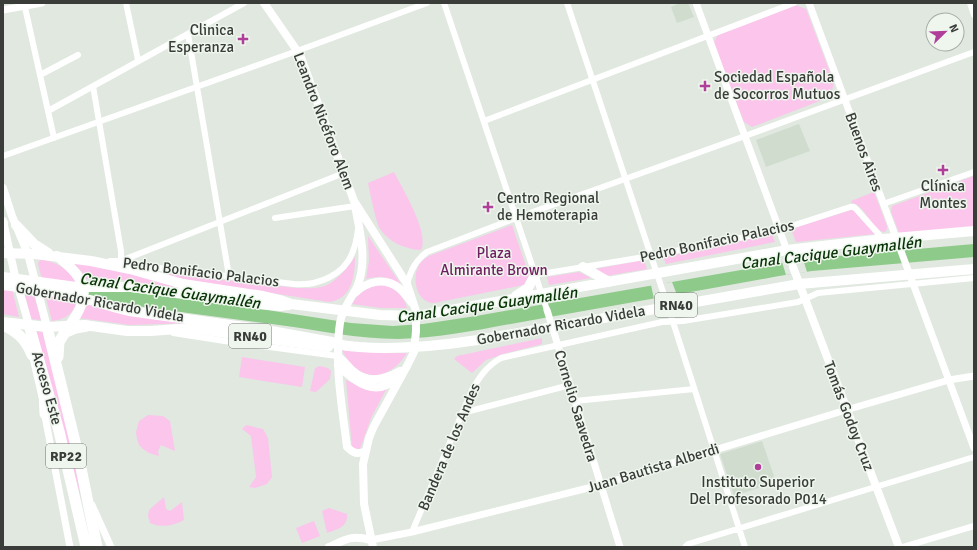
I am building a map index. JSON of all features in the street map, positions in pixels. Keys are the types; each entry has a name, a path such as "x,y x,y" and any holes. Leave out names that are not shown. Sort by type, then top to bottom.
{"highway":[{"path":"16,225 34,244 55,256 75,271 80,278 83,286 82,306 76,316 59,328"},
{"name":"Gobernador Ricardo Videla","path":"3,277 74,295 117,308 260,329 332,342 340,328 380,315 416,327 427,347 478,340 609,282 787,250 883,239 974,231"},
{"name":"Pedro Bonifacio Palacios","path":"7,253 55,256 121,264"},
{"name":"Gobernador Ricardo Videla","path":"121,264 183,284 280,300 340,328 369,348 416,327 509,300 547,310 666,302 799,284 911,279 974,270"},
{"path":"582,267 609,282"},
{"path":"509,300 528,288 535,275"},
{"name":"Gobernador Ricardo Videla","path":"3,285 27,284 76,287 136,287 259,304 280,306 291,304"},
{"path":"3,322 59,328 76,328 87,326"},
{"path":"3,325 25,341 32,356 75,495"},
{"name":"Acceso Este","path":"29,325 59,431 86,547"},
{"name":"Gobernador Ricardo Videla","path":"87,326 127,331 190,328 331,348 340,328"},
{"path":"57,368 59,328"},
{"name":"Acceso Este","path":"59,328 57,368 86,491 97,547"},
{"path":"41,367 45,414"}],"main road":[{"name":"Leandro Nicéforo Alem","path":"264,3 298,51 355,204 362,247 362,264 359,281 350,299 340,328"},
{"name":"Acceso Este","path":"3,188 28,254 27,284 29,325"},
{"name":"Leandro Nicéforo Alem","path":"355,204 407,284 416,327"},
{"name":"Acceso Este","path":"3,223 7,253 15,276 38,293 59,328"},
{"name":"Tomás Godoy Cruz","path":"793,267 899,547"},
{"path":"350,299 364,286 372,282 381,281 390,283 398,288 416,327 407,366 374,426 362,470 364,504 372,543"},
{"path":"340,328 338,360 347,447 356,453 366,451"},
{"path":"338,360 343,360 357,374 370,380 378,380 388,377 407,366"},
{"name":"Juan Bautista Alberdi","path":"330,547 352,537 357,537 372,543"}],"street":[{"path":"3,10 24,5 42,3"},
{"path":"126,3 138,60"},
{"path":"48,111 138,60 244,3"},
{"path":"3,156 298,51 427,3"},
{"path":"444,3 547,310"},
{"path":"567,3 673,322 744,547"},
{"path":"696,3 793,267"},
{"path":"484,121 794,3"},
{"name":"Buenos Aires","path":"809,3 974,448"},
{"path":"970,3 974,15"},
{"path":"24,5 54,138"},
{"path":"188,34 229,276"},
{"path":"407,284 413,266 427,252 516,218 625,180 974,52"},
{"path":"40,75 78,55"},
{"path":"93,86 121,251 121,264 142,253 220,221 344,173"},
{"path":"883,204 974,172"},
{"path":"275,218 355,204"},
{"name":"Pedro Bonifacio Palacios","path":"535,275 650,256 779,230 852,207 856,208 861,213 883,239"},
{"name":"Leandro Nicéforo Alem","path":"311,284 329,278 349,259 354,250 358,225"},
{"path":"142,253 139,259 142,264"},
{"name":"Pedro Bonifacio Palacios","path":"121,264 142,264 151,267 294,284 311,284"},
{"name":"Bandera de los Andes","path":"412,532 462,413 478,380 491,364 501,358 557,344 662,322 673,322 798,302 818,293 911,279 974,278"},
{"name":"Cornelio Saavedra","path":"547,310 620,547"},
{"name":"Gobernador Ricardo Videla","path":"162,330 338,360"},
{"path":"32,356 45,414 70,547"},
{"name":"Juan Bautista Alberdi","path":"372,543 600,485 846,410 949,380 974,376"},
{"path":"462,413 570,385"},
{"path":"575,402 694,389"},
{"path":"685,547 688,544 738,528 974,457"},
{"path":"86,491 111,547"},
{"path":"903,547 974,526"}],"shaded area":[{"path":"680,3 688,3 694,17 677,23 671,7"},
{"path":"799,124 810,151 766,167 756,140"},
{"path":"974,244 974,257 812,271 471,331 398,339 353,336 21,290 83,286 215,302 351,323 393,326 423,324 476,316 804,259"},
{"path":"762,441 776,482 734,496 720,454"}],"green space":[{"path":"795,5 806,9 834,83 830,97 752,127 744,122 713,43 718,35"},
{"path":"394,172 419,222 423,242 421,250 404,247 393,242 378,226 368,183"},
{"path":"974,176 974,227 899,233 891,212 892,206"},
{"path":"874,192 887,226 885,232 876,228 861,208 851,201"},
{"path":"851,210 854,211 875,234 796,242 791,229"},
{"name":"Plaza Almirante Brown","path":"512,225 529,275 524,285 434,303 423,299 417,290 416,272 424,259"},
{"path":"772,234 775,242 666,264 663,257"},
{"path":"368,236 402,286 381,277 366,279 369,261"},
{"path":"355,257 351,286 343,296 337,300 329,302 176,278 160,273 296,288 314,288 325,286 334,281"},
{"path":"40,259 52,262 62,267 71,275 77,285 42,280 38,264"},
{"path":"644,260 647,269 606,276 595,269"},
{"path":"72,262 133,273 178,288 114,279 86,279 81,271"},
{"path":"579,272 591,278 549,285 547,277"},
{"path":"382,285 398,292 404,299 407,308 380,308 352,304 357,296 364,290"},
{"path":"3,288 12,289 19,317 3,314"},
{"path":"24,291 33,292 41,320 31,319"},
{"path":"45,294 79,300 69,315 62,319 52,321"},
{"path":"87,303 191,323 130,325 79,318"},
{"path":"34,331 43,332 69,435 81,498 54,397"},
{"path":"542,338 542,344 486,360 472,373 454,359 457,356"},
{"path":"342,350 378,353 407,353 391,370 382,374 373,375 356,369"},
{"path":"242,357 305,367 302,387 239,377"},
{"path":"320,366 328,368 331,371 330,379 316,392 310,391 315,368"},
{"path":"346,380 366,389 387,388 371,418 360,449 358,450 352,447"},
{"path":"148,415 163,416 170,421 175,451 161,445 158,451 159,456 149,453 139,445 136,432 139,421"},
{"path":"246,425 263,429 268,438 272,477 267,484 255,488 249,487 256,477 251,436 242,429"},
{"path":"164,497 166,509 170,511 182,502 184,520 167,526 150,523 148,516 149,510"},
{"path":"329,508 347,514 347,518 342,527 327,533 322,511"},
{"path":"314,521 320,536 302,543 296,528"}],"pier":[{"path":"803,259 807,272 786,275 782,262"},
{"path":"672,282 677,295 654,299 651,285"}],"place":[{"name":"Clinica Esperanza","path":"243,39"},
{"name":"Sociedad Española de Socorros Mutuos","path":"705,86"},
{"name":"Clínica Montes","path":"943,170"},
{"name":"Centro Regional de Hemoterapia","path":"488,207"},
{"name":"Instituto Superior Del Profesorado P014","path":"758,467"}],"water label":[{"name":"Canal Cacique Guaymallén","path":"831,253"},
{"name":"Canal Cacique Guaymallén","path":"170,291"},
{"name":"Canal Cacique Guaymallén","path":"487,305"}]}
